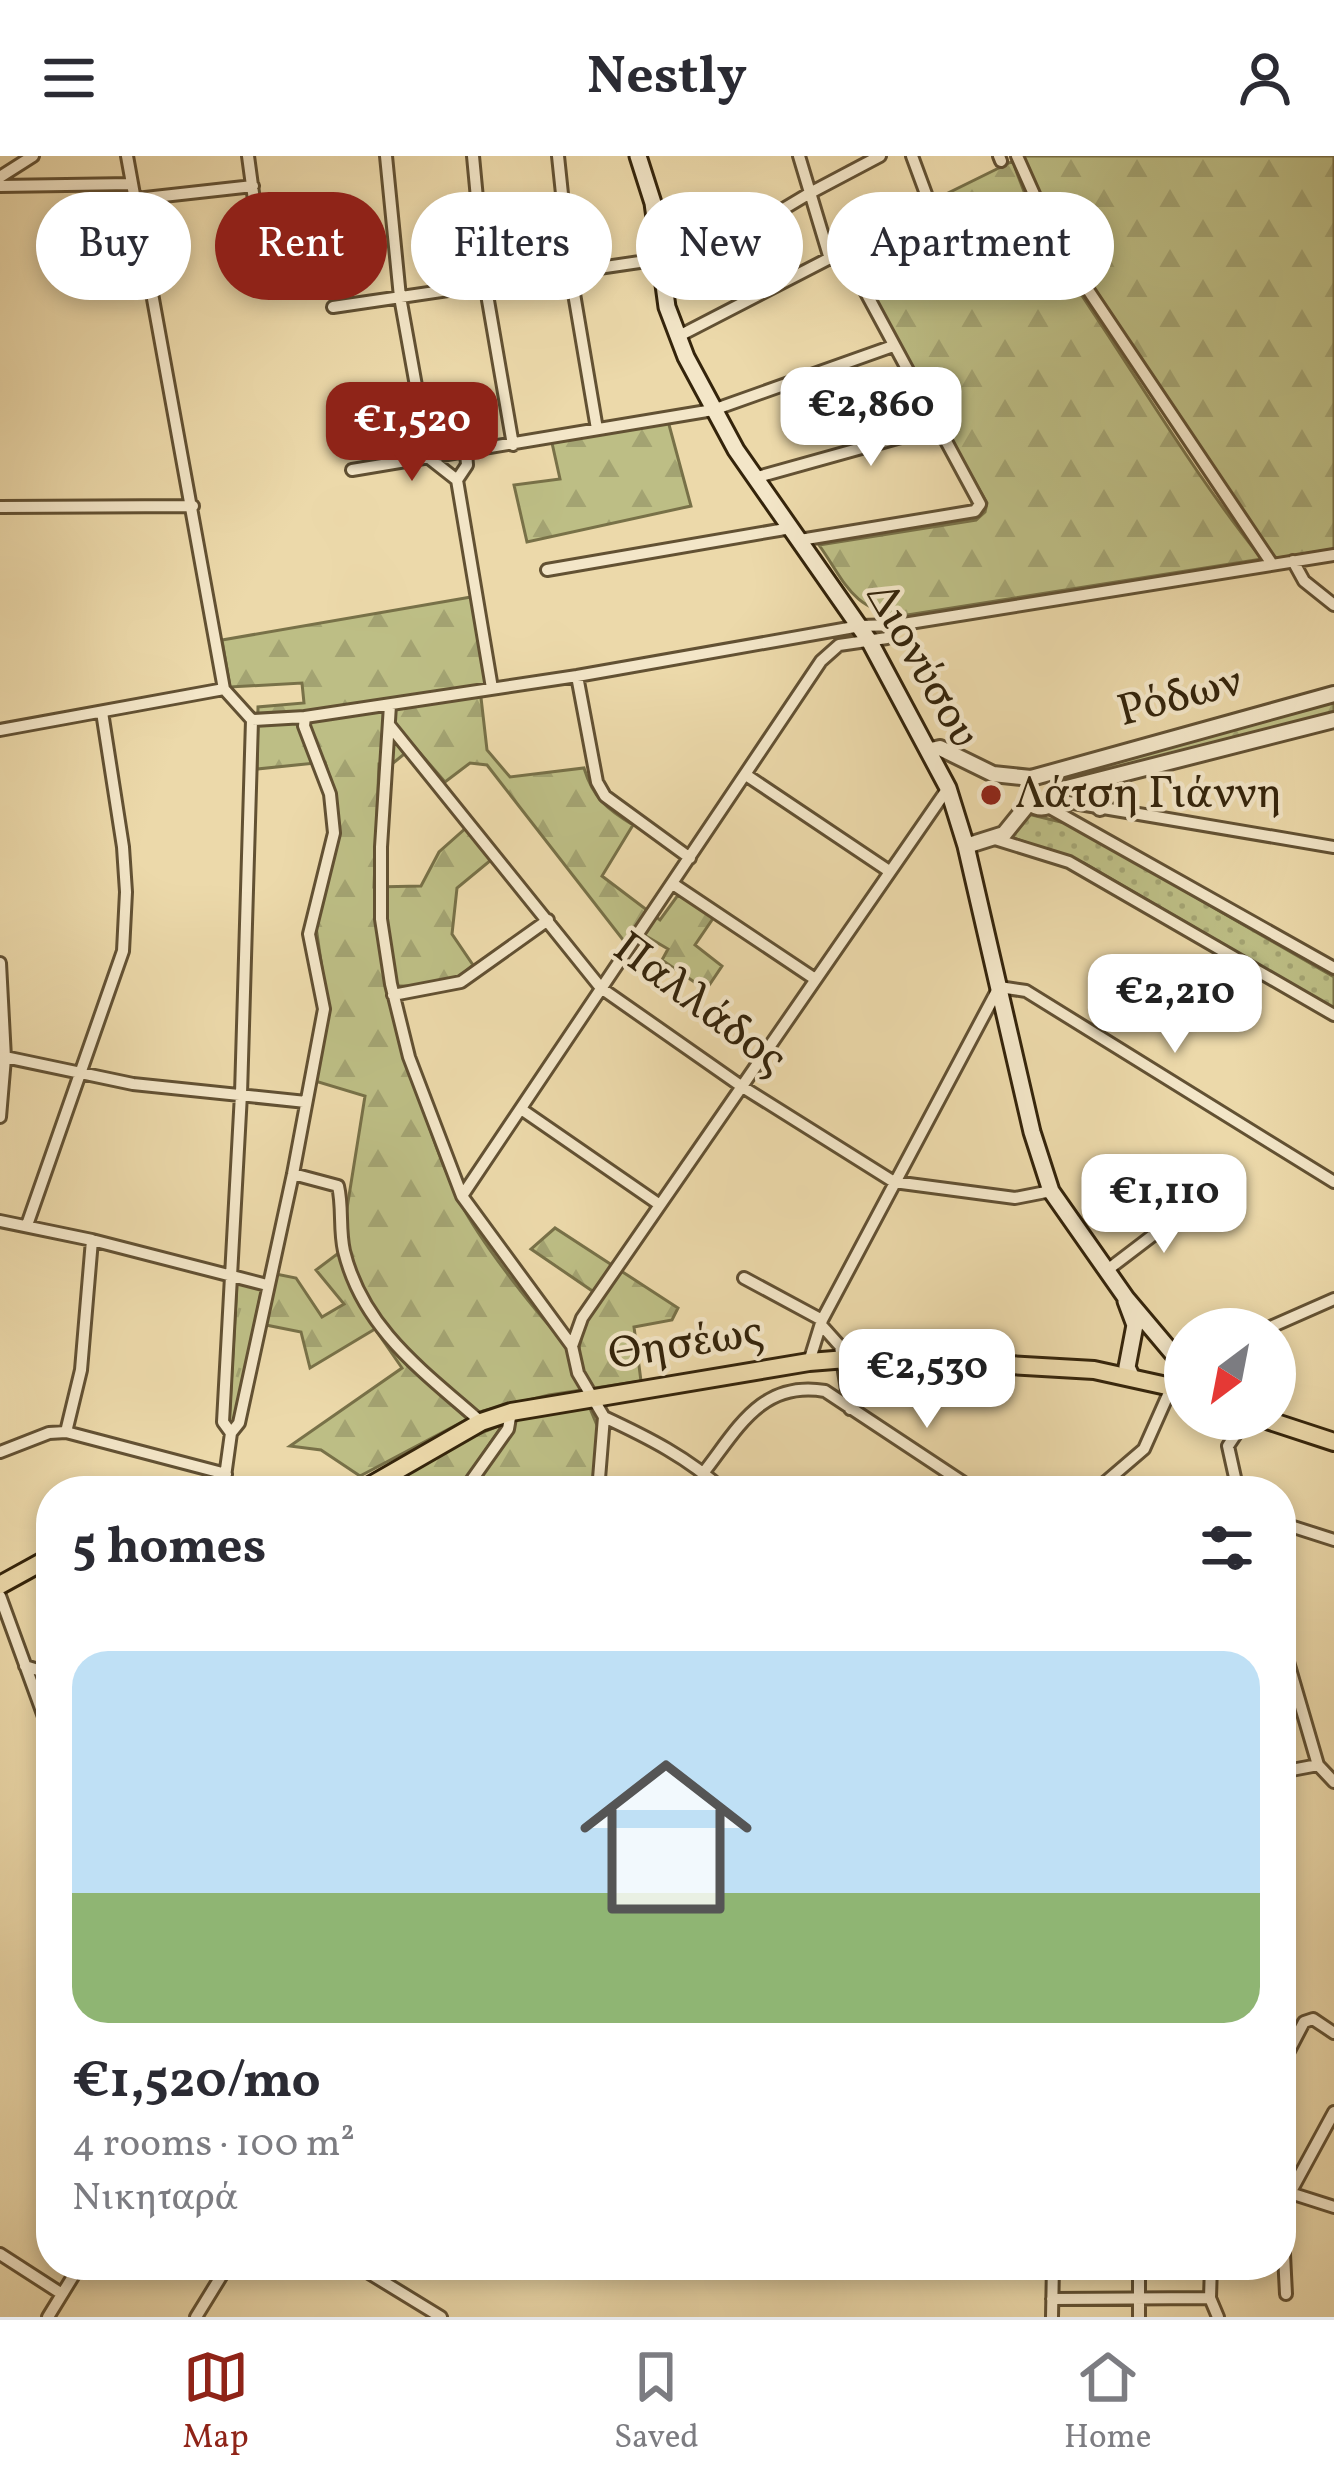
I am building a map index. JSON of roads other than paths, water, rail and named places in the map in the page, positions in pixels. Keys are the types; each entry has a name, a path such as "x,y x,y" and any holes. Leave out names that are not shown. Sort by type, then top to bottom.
{"main road":[{"name":"Διονύσου","path":"638,156 649,192"},
{"name":"Διονύσου","path":"668,300 677,337 713,410 754,478 860,626 931,751 966,846 1032,1132 1051,1191 1126,1298 1164,1340"},
{"name":"Διονύσου","path":"1126,1298 1135,1325 1127,1367 1130,1376"},
{"path":"1130,1376 1137,1370 1145,1336 1144,1316"},
{"path":"1094,1370 1117,1361 1132,1346"},
{"name":"Θησέως","path":"387,1476 481,1422 511,1412 827,1360 897,1357 1094,1370 1164,1384"},
{"path":"1296,1430 1334,1442"},
{"path":"0,1585 36,1565"}],"street":[{"path":"0,182 33,156"},
{"path":"127,156 135,192"},
{"path":"248,156 254,192"},
{"path":"386,156 400,297 429,458 457,481 492,688"},
{"path":"473,156 476,192"},
{"path":"558,156 562,192"},
{"path":"799,156 827,249"},
{"path":"803,197 880,156"},
{"path":"912,156 925,192"},
{"path":"1017,156 1050,230 1272,564"},
{"path":"0,182 133,184"},
{"path":"191,193 253,186"},
{"path":"677,337 827,261"},
{"path":"333,308 411,295"},
{"path":"155,300 224,688 252,720 241,1094 223,1422 231,1433"},
{"path":"488,300 512,445"},
{"path":"575,300 596,429"},
{"path":"547,570 978,509 980,504 869,300"},
{"path":"352,470 713,410 893,346"},
{"path":"754,478 937,427"},
{"path":"457,481 467,465 466,452"},
{"path":"0,507 193,506"},
{"path":"252,720 305,717 577,676 860,626 897,625 1334,554"},
{"path":"1293,561 1304,581 1334,605"},
{"path":"462,1196 821,661 839,645 887,638 897,625"},
{"path":"810,636 821,661"},
{"path":"577,676 597,782 605,796 690,858"},
{"path":"0,730 224,688"},
{"name":"Ρόδων","path":"1038,776 1334,694"},
{"path":"390,704 381,901 393,995 410,1057 462,1196 572,1346 578,1373 604,1417 654,1441 708,1476"},
{"path":"27,1225 123,951 123,848 102,712"},
{"path":"0,1452 49,1433 66,1432 226,1474 231,1433 239,1423 293,1174 324,1009 309,934 334,833 330,794 304,726 305,717"},
{"name":"Ρόδων","path":"1054,799 1102,779 1334,720"},
{"name":"Παλλάδος","path":"390,725 601,988 741,1086 894,1182 1015,1198 1051,1191"},
{"path":"931,751 940,748 992,774 1055,780 1054,799"},
{"path":"746,775 889,872"},
{"path":"1038,776 1024,792 1037,808 1054,799 1334,847"},
{"path":"1100,808 1102,779"},
{"path":"572,1346 582,1318 948,788"},
{"path":"1054,799 1334,968"},
{"path":"966,846 1004,834 1029,802"},
{"path":"995,838 1069,862 1334,1015"},
{"path":"673,884 815,979"},
{"path":"393,995 461,982 548,920"},
{"path":"0,963 0,1117"},
{"path":"852,1412 827,1360 812,1342 999,987 1026,991 1334,1181"},
{"path":"3,1057 80,1076 306,1102"},
{"path":"521,1109 660,1205"},
{"path":"293,1174 338,1186 345,1255 372,1318 385,1336 481,1422"},
{"path":"1106,1271 1194,1204"},
{"path":"0,1221 267,1285"},
{"path":"66,1432 81,1370 92,1240"},
{"path":"743,1278 822,1323 837,1339 815,1390"},
{"path":"1296,1315 1334,1298"},
{"path":"704,1472 747,1412 771,1396 815,1390 825,1391 952,1476"},
{"path":"475,1476 508,1429 511,1412"},
{"path":"1112,1476 1144,1449 1164,1413"},
{"path":"599,1476 604,1417"},
{"path":"1232,1440 1228,1446 1235,1476"},
{"path":"1296,1528 1334,1540"},
{"path":"0,1595 36,1694"},
{"path":"25,1666 36,1669"},
{"path":"1296,1690 1318,1765 1334,1782"},
{"path":"1296,1702 1300,1704"},
{"path":"1296,1769 1318,1765"},
{"path":"1296,2037 1304,2022 1312,2019 1334,2033"},
{"path":"1296,2174 1334,2112"},
{"path":"1296,2196 1334,2207"},
{"path":"0,2254 36,2277"},
{"path":"40,2280 62,2294"},
{"path":"48,2317 71,2280"},
{"path":"196,2317 219,2280"},
{"path":"381,2280 441,2317"},
{"path":"1052,2317 1053,2280"},
{"path":"1139,2280 1139,2317"},
{"path":"1211,2280 1210,2298 1218,2317"},
{"path":"1286,2280 1286,2294"},
{"path":"1052,2299 1210,2298"}],"place":[{"name":"Λάτση Γιάννη","path":"991,795"}]}
